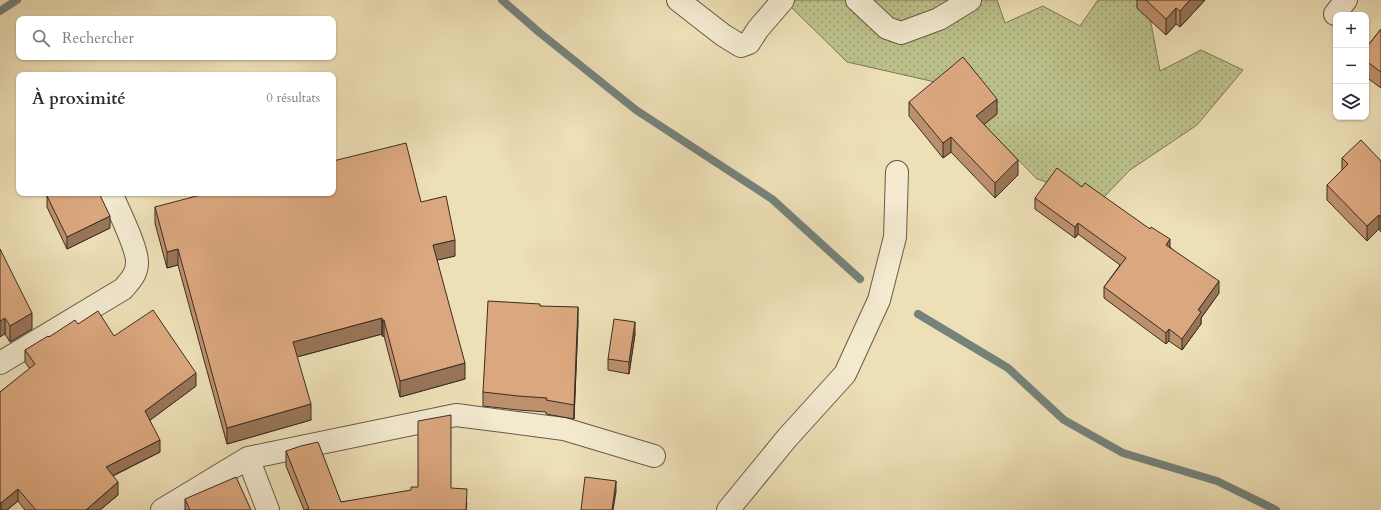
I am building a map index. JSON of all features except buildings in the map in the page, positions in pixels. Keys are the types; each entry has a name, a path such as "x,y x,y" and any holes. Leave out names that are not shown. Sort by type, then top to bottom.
{"street":[{"path":"678,0 723,35 741,46 750,43 758,29 783,0"},
{"path":"857,0 887,28 901,32 939,19 970,0"},
{"path":"728,510 787,438 845,374 879,300 895,237 897,172"},
{"path":"0,363 123,289 134,276 138,262 134,248 112,196"},
{"path":"162,510 248,458 456,415 564,429 654,456"},
{"path":"248,458 268,510"}],"green space":[{"path":"784,0 997,0 1005,23 1043,6 1080,26 1098,0 1157,0 1149,13 1160,71 1201,50 1243,70 1197,125 1130,170 1102,199 1037,179 944,84 847,62"}],"waterway":[{"path":"0,11 17,0"},
{"path":"502,0 540,33 636,110 772,199 860,279"},
{"path":"918,314 1008,368 1064,420 1123,453 1217,481 1276,510"}]}
